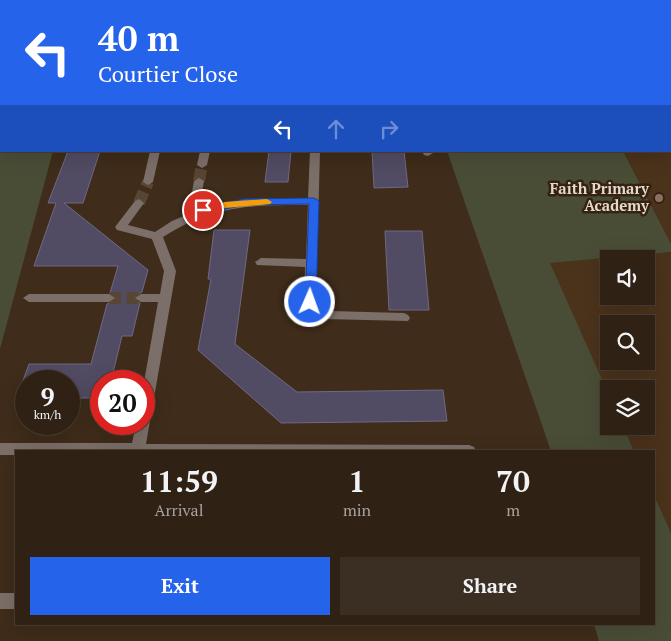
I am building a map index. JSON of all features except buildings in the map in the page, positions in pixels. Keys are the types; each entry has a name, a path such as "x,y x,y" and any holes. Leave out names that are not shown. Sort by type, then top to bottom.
{"street":[{"path":"148,182 155,152"},
{"path":"202,165 205,152"},
{"path":"315,152 310,302 327,316 404,318"},
{"path":"199,182 198,192 203,210"},
{"path":"139,203 121,227 157,236 177,222 203,210 244,202 314,201"},
{"path":"153,370 170,271 165,252 157,236"},
{"path":"260,262 312,263"},
{"path":"29,298 109,298"},
{"path":"141,298 165,298"},
{"path":"0,449 138,450 141,435"},
{"path":"0,601 15,601"}],"shaded area":[{"name":"Faith Primary Academy","path":"624,152 671,152 671,244"},
{"path":"671,252 671,533 655,497 655,450 634,450 627,435 655,435 655,380 602,380 549,263 600,258 600,305 655,305 655,253"}],"green space":[{"path":"0,152 53,152 0,349"},
{"path":"447,152 624,152 671,244 671,252 655,253 655,250 600,250 600,258 550,263 602,380 600,380 600,435 627,435 634,450 551,450"},
{"path":"655,497 671,533 671,641 599,641 594,625 655,625"}],"tunnel":[{"path":"199,181 202,165"},
{"path":"139,203 148,182"},
{"path":"109,298 141,298"}],"slow traffic":[{"path":"224,205 244,202 267,202"}],"place":[{"name":"Faith Primary Academy","path":"659,198"}],"route":[{"path":"203,210 244,202 314,201 310,302"}]}
